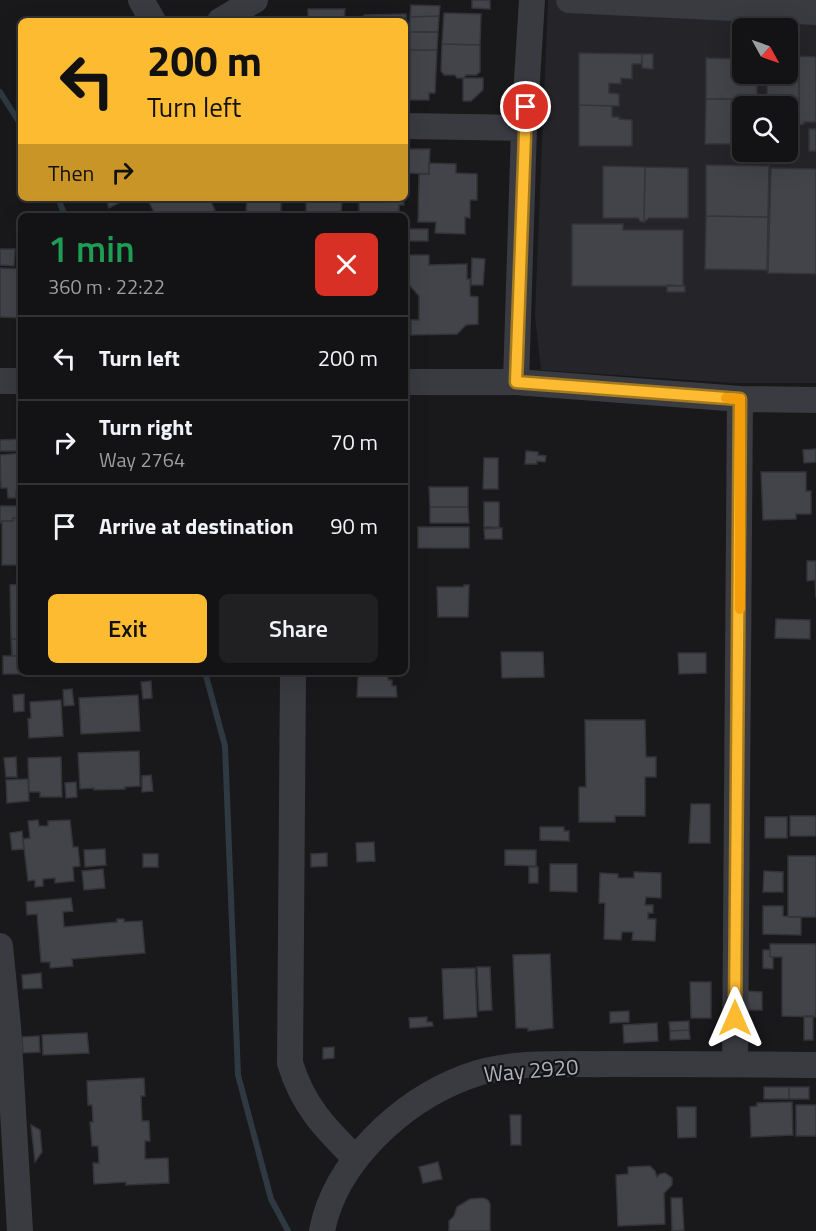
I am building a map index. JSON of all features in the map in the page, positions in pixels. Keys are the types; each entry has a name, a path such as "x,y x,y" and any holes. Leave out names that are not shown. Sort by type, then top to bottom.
{"street":[{"path":"141,0 151,18"},
{"path":"225,18 255,0"},
{"path":"516,382 524,128 532,0"},
{"path":"569,0 816,12"},
{"path":"408,126 524,128"},
{"path":"0,381 18,381"},
{"path":"408,382 516,382 740,399 816,400"},
{"path":"735,1064 740,399"},
{"path":"293,675 290,1063 299,1090 307,1104 320,1122 356,1159"},
{"path":"0,946 3,1016 20,1231"},
{"name":"Way 2920","path":"322,1231 333,1194 356,1159 399,1115 433,1092 467,1077 504,1068 539,1065 816,1065"}],"shaded area":[{"path":"548,0 816,0 816,383 734,383 541,370 535,316"}],"building":[{"path":"472,0 490,0 490,9 472,8"},
{"path":"411,5 440,6 439,16 410,17"},
{"path":"308,9 345,9 344,18 308,18"},
{"path":"444,13 481,14 480,45 442,44"},
{"path":"406,14 406,18 364,18 364,15"},
{"path":"439,16 438,32 410,32 410,17"},
{"path":"410,32 438,32 437,50 410,50"},
{"path":"442,44 480,45 480,72 476,75 466,75 464,78 444,75 441,71"},
{"path":"410,50 437,50 435,93 429,93 429,100 410,100"},
{"path":"579,53 642,54 642,64 632,64 632,79 621,78 621,84 609,83 609,93 619,94 619,106 579,105"},
{"path":"642,54 653,54 653,69 642,68"},
{"path":"799,56 799,125 798,96 767,96 767,84 798,84"},
{"path":"799,56 816,57 816,122 804,122 799,125"},
{"path":"706,58 732,59 732,84 757,84 757,96 706,99"},
{"path":"463,78 483,78 483,90 471,101 463,101"},
{"path":"706,99 732,99 732,144 705,144"},
{"path":"579,105 612,106 612,117 632,120 632,146 579,146"},
{"path":"809,129 816,129 816,151 809,151"},
{"path":"409,149 430,149 429,174 409,173"},
{"path":"429,163 456,164 456,173 477,174 477,200 470,200 470,218 465,217 465,234 435,233 436,222 418,222 419,174 429,174"},
{"path":"706,165 769,166 768,217 706,216"},
{"path":"603,166 645,167 644,222 638,218 603,218"},
{"path":"645,167 688,168 688,218 649,218 644,222"},
{"path":"771,168 816,169 816,274 768,273"},
{"path":"107,201 120,201 121,202 109,208"},
{"path":"210,201 215,210 209,213 154,213 149,202"},
{"path":"247,201 281,201 281,213 246,213"},
{"path":"306,201 342,201 341,213 306,213"},
{"path":"359,201 403,201 404,205 399,205 399,213 359,213"},
{"path":"706,216 768,217 767,270 705,269"},
{"path":"572,224 623,224 623,230 683,230 683,286 572,286"},
{"path":"409,229 428,229 428,241 409,241"},
{"path":"0,249 15,249 14,266 0,265"},
{"path":"408,255 429,255 429,265 467,264 470,296 478,297 478,324 466,325 457,334 411,335 411,320 419,320 419,296 408,283"},
{"path":"472,258 485,259 483,285 471,285"},
{"path":"0,268 18,269 18,318 0,317"},
{"path":"667,285 685,286 685,292 667,292"},
{"path":"18,439 18,451 0,451 0,440"},
{"path":"816,449 816,462 804,463 803,450"},
{"path":"526,451 538,452 538,455 546,456 545,462 525,464"},
{"path":"18,453 16,498 8,498 7,488 1,488 0,455"},
{"path":"484,458 498,458 498,489 483,489"},
{"path":"761,472 806,472 806,491 811,491 811,514 796,514 796,519 763,520"},
{"path":"429,487 468,487 468,507 430,507"},
{"path":"484,502 499,502 499,527 484,527"},
{"path":"0,506 18,506 18,518 0,523"},
{"path":"430,507 468,507 469,523 430,523"},
{"path":"13,518 18,518 18,565 2,565 2,521 13,521"},
{"path":"418,527 469,527 469,548 418,548"},
{"path":"502,528 502,539 485,539 484,529"},
{"path":"807,561 816,561 816,598 815,580 807,581"},
{"path":"18,584 18,639 11,639 10,585"},
{"path":"464,585 469,585 468,617 438,617 437,587 464,587"},
{"path":"776,619 810,620 810,639 775,638"},
{"path":"11,639 18,639 18,656 12,656"},
{"path":"501,652 543,652 544,677 502,678"},
{"path":"678,653 706,653 706,673 679,674"},
{"path":"3,656 18,656 18,674 3,674"},
{"path":"388,675 388,680 392,680 392,686 396,686 397,697 357,697 358,676 351,676"},
{"path":"151,681 152,698 143,699 141,682"},
{"path":"72,689 74,705 64,706 63,690"},
{"path":"24,694 24,711 14,712 13,695"},
{"path":"138,695 140,731 81,734 79,698"},
{"path":"61,700 63,736 29,738 30,702"},
{"path":"585,720 645,720 646,757 656,757 656,777 645,777 645,816 615,816 615,822 579,822 579,787 586,787"},
{"path":"139,751 140,786 125,787 125,789 80,789 78,753"},
{"path":"16,757 17,777 6,777 4,758"},
{"path":"61,757 62,797 40,797 40,792 29,792 28,758"},
{"path":"151,775 153,791 142,792 142,776"},
{"path":"28,779 29,801 7,803 6,780"},
{"path":"76,782 77,797 66,798 65,783"},
{"path":"691,804 710,804 710,843 689,843"},
{"path":"790,816 816,816 816,836 790,836"},
{"path":"765,817 787,817 787,838 765,838"},
{"path":"38,820 39,826 48,826 48,821 70,820 73,847 78,847 80,866 73,867 74,881 55,883 55,878 43,879 43,886 35,887 35,880 28,881 23,839 30,838 28,821"},
{"path":"540,827 564,827 564,831 569,831 569,841 540,840"},
{"path":"22,831 24,849 12,850 10,833"},
{"path":"374,842 375,861 357,862 356,843"},
{"path":"105,849 106,865 85,867 84,850"},
{"path":"505,850 536,850 536,866 505,865"},
{"path":"327,853 327,866 311,867 311,854"},
{"path":"143,854 158,854 158,867 143,867"},
{"path":"788,856 816,856 816,917 788,917"},
{"path":"550,864 577,864 577,892 550,891"},
{"path":"529,867 538,867 538,883 529,883"},
{"path":"103,869 105,888 84,890 82,871"},
{"path":"764,871 783,872 783,892 763,892"},
{"path":"634,872 661,873 661,898 646,897 645,905 653,905 653,913 648,913 648,919 656,919 655,941 632,940 633,932 622,932 621,940 604,939 605,903 599,903 600,873 618,874 618,878 634,878"},
{"path":"71,898 73,911 63,912 64,927 117,922 117,919 124,919 124,922 142,921 145,953 72,959 73,966 50,968 50,962 41,962 37,914 27,915 26,902"},
{"path":"763,906 783,906 783,916 801,917 801,935 763,934"},
{"path":"770,944 816,944 816,1017 782,1016 782,957 770,957"},
{"path":"763,950 770,950 770,957 773,957 773,969 763,968"},
{"path":"550,954 553,1028 528,1031 528,1028 516,1028 513,955"},
{"path":"477,967 490,967 492,1010 479,1011"},
{"path":"475,968 477,1017 444,1019 442,969"},
{"path":"41,973 42,988 23,989 22,975"},
{"path":"690,982 711,982 711,1018 691,1018"},
{"path":"746,991 762,992 762,1010 746,1010"},
{"path":"629,1011 629,1022 610,1023 610,1012"},
{"path":"804,1016 813,1016 813,1040 804,1040"},
{"path":"427,1017 427,1022 432,1022 433,1026 410,1028 409,1018"},
{"path":"689,1021 689,1030 670,1031 669,1022"},
{"path":"657,1023 658,1041 624,1043 623,1025"},
{"path":"689,1030 690,1039 670,1040 670,1031"},
{"path":"87,1033 89,1053 43,1055 42,1035"},
{"path":"39,1036 40,1052 23,1053 22,1037"},
{"path":"334,1047 334,1058 323,1059 323,1048"},
{"path":"144,1078 145,1096 141,1096 142,1121 149,1121 150,1141 145,1141 145,1159 168,1158 169,1183 94,1184 93,1163 99,1163 98,1146 92,1146 90,1122 93,1122 92,1105 88,1105 87,1081"},
{"path":"764,1087 789,1087 789,1099 764,1099"},
{"path":"789,1087 809,1087 809,1099 789,1099"},
{"path":"792,1102 793,1135 751,1137 750,1107 757,1106 757,1103"},
{"path":"796,1105 816,1105 816,1136 796,1136"},
{"path":"677,1107 696,1107 696,1137 678,1138"},
{"path":"510,1115 521,1115 521,1145 511,1145"},
{"path":"31,1125 40,1130 42,1152 35,1162"},
{"path":"438,1162 442,1179 423,1183 419,1167"},
{"path":"650,1166 657,1177 665,1173 672,1178 672,1185 664,1193 665,1224 618,1226 616,1175 628,1174 628,1167"},
{"path":"483,1198 490,1204 490,1231 449,1231 449,1221 454,1216 457,1207 470,1199"},
{"path":"671,1198 682,1198 684,1230 672,1231"}],"waterway":[{"path":"0,92 18,120"},
{"path":"59,201 64,213"},
{"path":"206,675 225,746 238,1075 271,1199 288,1231"}],"slow traffic":[{"path":"726,398 740,399 740,609"}],"route":[{"path":"526,107 516,382 740,399 740,644 735,1018"}]}
